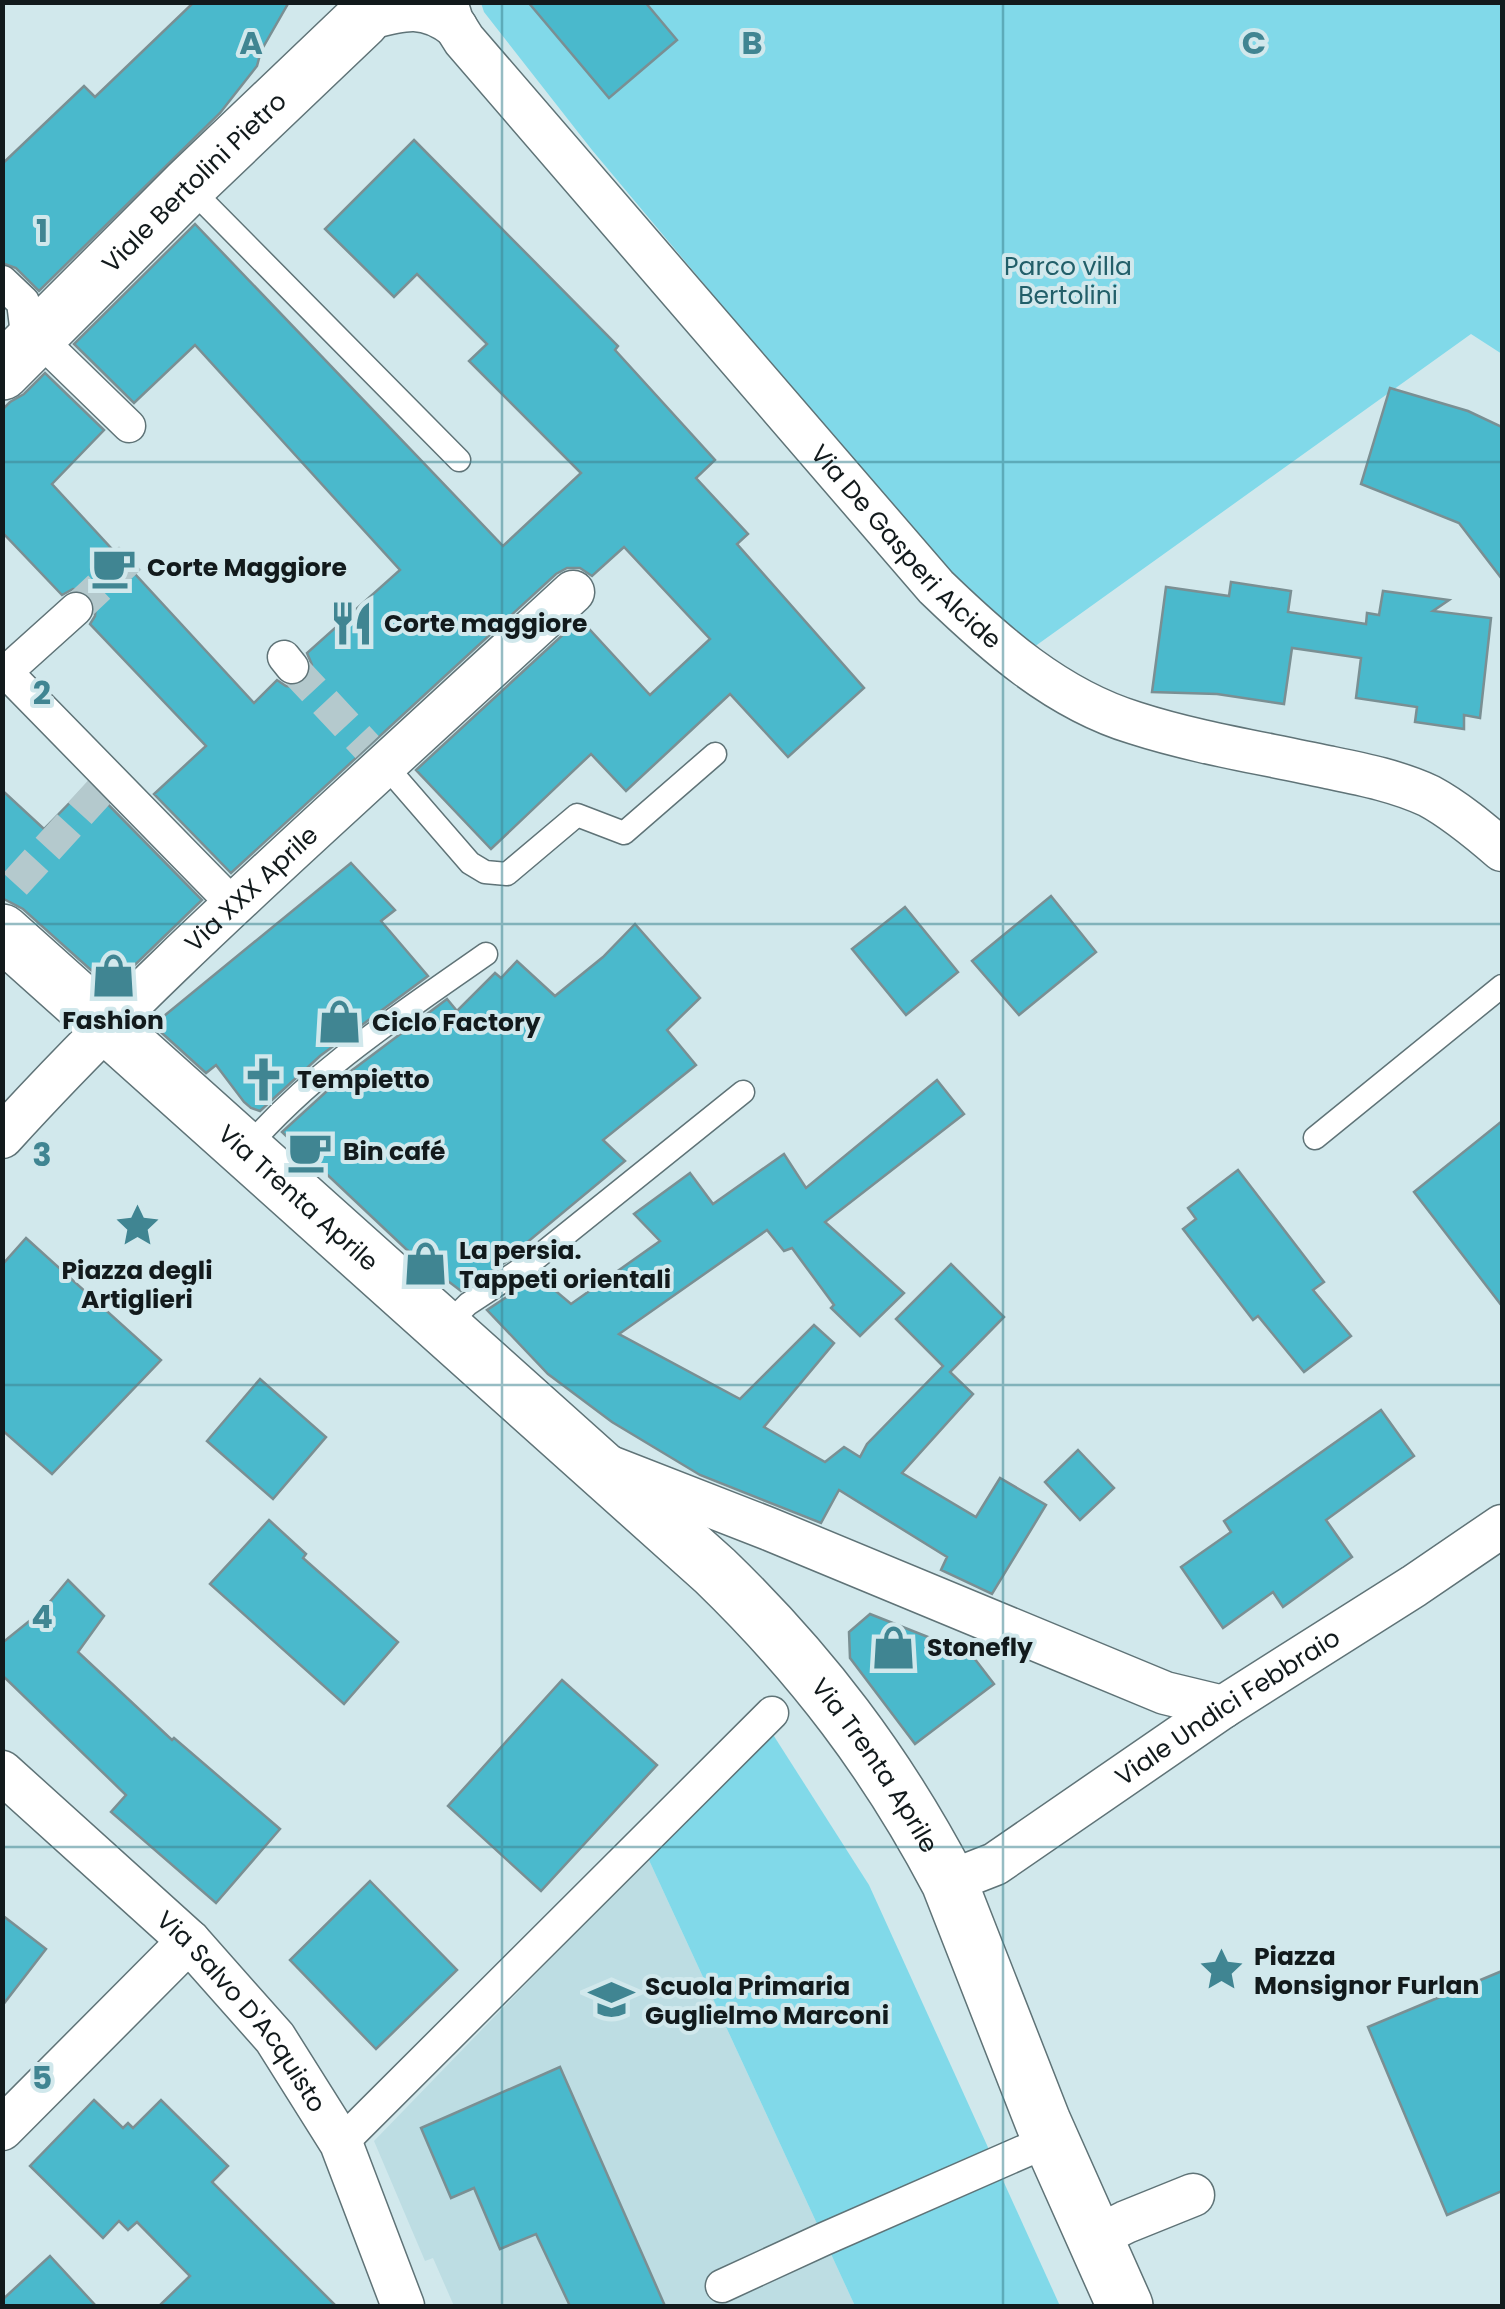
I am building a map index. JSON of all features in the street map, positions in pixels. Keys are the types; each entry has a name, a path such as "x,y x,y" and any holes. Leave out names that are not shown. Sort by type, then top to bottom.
{"main road":[{"name":"Viale Bertolini Pietro","path":"20,355 188,186 376,8"},
{"name":"Via Trenta Aprile","path":"2,932 594,1460 715,1571 812,1674 874,1756 949,1882 1050,2140 1125,2306"}],"street":[{"name":"Via De Gasperi Alcide","path":"376,8 451,15 464,40 936,587 990,638 1051,684 1090,706 1134,723 1380,778 1429,796 1502,850"},
{"path":"2,282 23,302 26,326 20,355 130,426"},
{"path":"383,755 573,592"},
{"path":"76,610 6,672 234,904"},
{"name":"Via XXX Aprile","path":"108,1025 383,755"},
{"path":"2,1137 108,1025"},
{"name":"Via Trenta Aprile","path":"594,1460 1166,1693 1224,1707"},
{"name":"Viale Undici Febbraio","path":"949,1882 995,1864 1224,1707 1502,1526"},
{"path":"341,2143 772,1714"},
{"name":"Via Salvo D'Acquisto","path":"2,1772 189,1941 275,2038 341,2143 401,2305"},
{"path":"2,2129 189,1941"},
{"path":"722,2286 1050,2140"},
{"path":"1094,2238 1192,2195"}],"lane":[{"path":"188,186 460,460"},
{"path":"383,755 470,863 486,872 508,874 576,814 624,833 716,754"},
{"path":"246,1149 280,1112 361,1042 486,954"},
{"path":"1315,1138 1502,986"},
{"path":"444,1327 468,1304 530,1264 743,1092"}],"shaded area":[{"name":"Scuola Primaria Guglielmo Marconi","path":"648,1858 855,2306 454,2306 433,2258 425,2261 374,2141"}],"green space":[{"name":"Parco villa Bertolini","path":"481,3 1502,3 1502,354 1471,334 1034,647 983,609 919,541 592,150 484,12"},
{"path":"772,1733 869,1885 1060,2306 855,2306 648,1858"}],"building":[{"path":"194,2 289,2 261,51 257,66 220,113 39,291 16,268 2,263 2,164 84,86 95,97"},
{"path":"528,2 645,2 677,40 609,98"},
{"path":"414,140 618,346 615,350 715,460 696,478 748,534 737,544 864,688 788,757 730,694 626,791 591,754 491,849 416,770 580,619 650,695 710,639 624,547 592,576 580,568 567,568 556,574 231,873 154,794 206,746 90,624 96,606 90,595 73,589 62,595 2,532 2,410 45,373 104,430 52,484 254,703 277,680 294,687 304,683 312,665 307,653 400,570 195,345 134,403 74,344 195,224 503,546 581,473 469,361 487,344 417,274 394,297 325,229"},
{"path":"1390,388 1468,411 1502,427 1502,579 1459,523 1361,484"},
{"path":"1231,582 1291,591 1288,612 1366,624 1367,613 1379,615 1383,591 1449,600 1433,611 1491,618 1480,718 1464,715 1464,729 1415,722 1417,707 1356,698 1361,658 1292,648 1284,704 1217,694 1152,692 1166,587 1229,596"},
{"path":"88,784 202,900 111,988 23,909 2,898 2,790 44,829"},
{"path":"351,863 395,910 381,921 428,976 320,1056 260,1111 251,1108 216,1065 206,1073 153,1025"},
{"path":"1051,896 1096,952 1019,1015 972,961"},
{"path":"905,907 958,972 906,1015 852,949"},
{"path":"635,924 700,998 667,1030 696,1065 603,1140 625,1161 515,1256 461,1291 406,1249 282,1132 339,1080 447,999 457,1011 495,973 501,978 517,961 555,996 603,957"},
{"path":"937,1080 964,1114 825,1222 904,1293 860,1336 831,1308 834,1305 792,1248 784,1251 767,1230 619,1334 740,1399 814,1325 834,1343 764,1427 825,1462 844,1447 860,1457 867,1444 943,1366 896,1319 951,1264 1004,1317 950,1372 973,1394 902,1473 976,1517 1000,1478 1046,1505 992,1594 941,1570 947,1557 839,1490 821,1523 700,1475 612,1422 548,1374 487,1310 538,1276 571,1304 660,1241 634,1214 690,1173 713,1204 784,1154 806,1188"},
{"path":"1502,1121 1502,1306 1414,1192"},
{"path":"1238,1170 1324,1282 1313,1290 1351,1336 1304,1372 1258,1316 1253,1320 1183,1229 1196,1219 1188,1208"},
{"path":"26,1238 161,1360 52,1474 2,1430 2,1265"},
{"path":"260,1379 326,1437 273,1499 207,1441"},
{"path":"1381,1410 1414,1456 1326,1520 1352,1557 1283,1607 1273,1592 1223,1628 1181,1567 1231,1532 1224,1521"},
{"path":"1078,1450 1114,1488 1080,1520 1045,1482"},
{"path":"269,1520 306,1554 303,1558 398,1642 344,1704 210,1584"},
{"path":"68,1580 104,1616 78,1652 172,1740 280,1829 216,1903 111,1812 126,1795 2,1675 2,1643 43,1610"},
{"path":"870,1614 971,1654 994,1684 915,1744 850,1658 849,1632"},
{"path":"562,1680 657,1765 541,1891 448,1806"},
{"path":"370,1881 457,1970 376,2049 290,1960"},
{"path":"2,1915 46,1949 2,2006"},
{"path":"1502,1971 1502,2191 1447,2215 1368,2027"},
{"path":"560,2067 665,2306 570,2306 536,2234 500,2249 474,2188 451,2198 421,2128"},
{"path":"94,2100 123,2128 128,2123 133,2128 161,2100 228,2166 212,2182 336,2306 159,2306 190,2276 137,2222 128,2230 119,2221 103,2238 30,2166"},
{"path":"50,2256 96,2306 2,2306 2,2300"}],"tunnel":[{"path":"76,609 130,558"},
{"path":"292,667 367,747"},
{"path":"15,884 112,778"}],"place":[{"name":"Corte Maggiore","path":"114,567"},
{"name":"Corte maggiore","path":"351,623"},
{"name":"Fashion","path":"113,976"},
{"name":"Ciclo Factory","path":"339,1022"},
{"name":"Tempietto","path":"264,1079"},
{"name":"Bin café","path":"310,1151"},
{"name":"Piazza degli Artiglieri","path":"137,1226"},
{"name":"La persia. Tappeti orientali","path":"426,1264"},
{"name":"Stonefly","path":"894,1647"},
{"name":"Piazza Monsignor Furlan","path":"1221,1970"},
{"name":"Scuola Primaria Guglielmo Marconi","path":"612,2000"}]}
